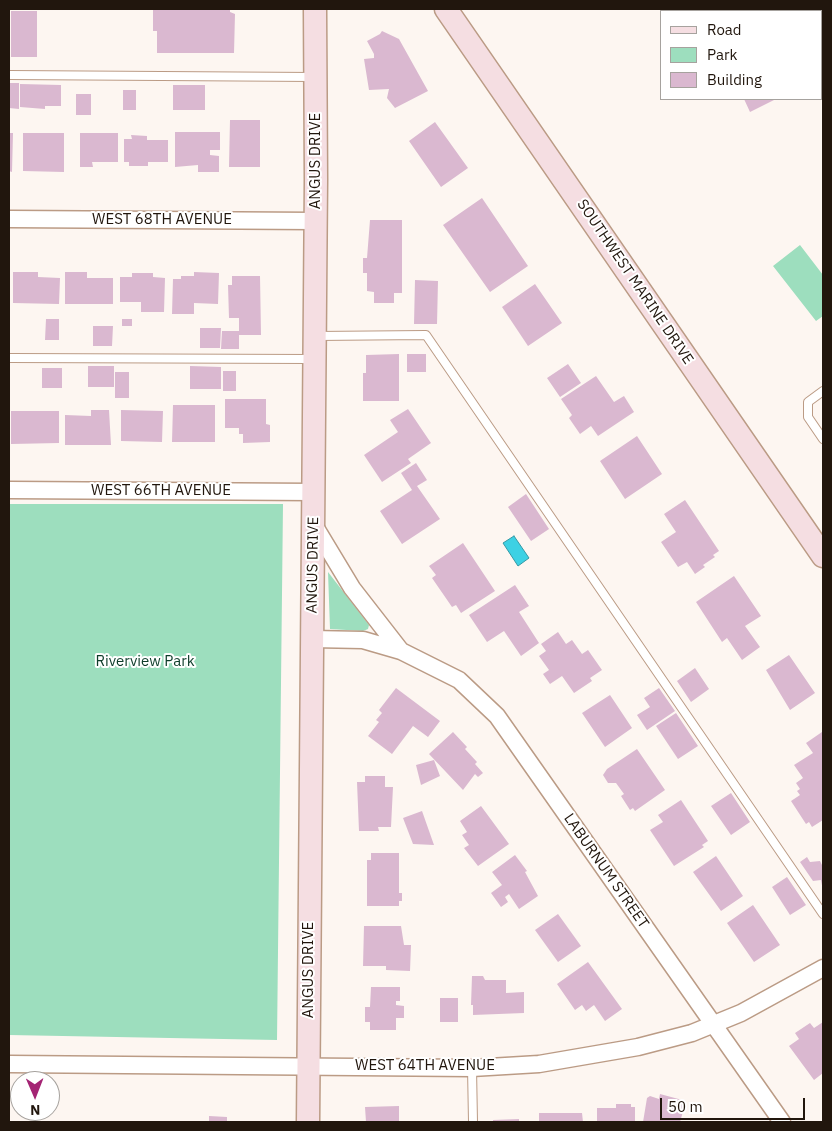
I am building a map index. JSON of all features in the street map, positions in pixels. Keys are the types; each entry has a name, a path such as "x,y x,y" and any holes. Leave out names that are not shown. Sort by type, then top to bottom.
{"street":[{"name":"ANGUS DRIVE","path":"308,1122 314,492 315,9"},
{"name":"SOUTHWEST MARINE DRIVE","path":"446,9 823,556"},
{"name":"WEST 68TH AVENUE","path":"9,219 315,221"},
{"name":"WEST 66TH AVENUE","path":"9,490 314,492"},
{"name":"LABURNUM STREET","path":"313,523 352,588 401,651"},
{"name":"LABURNUM STREET","path":"312,639 363,640 401,651 459,680 497,716 715,1023 782,1122"},
{"name":"WEST 64TH AVENUE","path":"9,1064 472,1068 539,1064 638,1047 692,1032 749,1009 823,968"}],"lane":[{"path":"9,75 316,77"},
{"path":"314,336 426,334 823,914"},
{"path":"9,358 314,359"},
{"path":"822,439 808,417 808,402 823,391"},
{"path":"472,1068 472,1122"}],"green space":[{"path":"800,245 823,275 823,316 816,321 773,266"},
{"name":"Riverview Park","path":"9,504 283,504 277,1040 9,1035"},
{"path":"328,572 369,625 368,629 363,631 330,629"}],"water":[{"path":"514,536 529,558 518,566 503,543"}],"building":[{"path":"153,9 230,9 230,12 235,14 234,53 157,53 157,31 153,31"},
{"path":"680,9 703,9 702,10"},
{"path":"11,11 37,11 37,57 11,57"},
{"path":"382,31 399,39 428,91 395,108 387,98 389,89 369,90 364,59 374,58 374,54 367,41"},
{"path":"9,83 19,83 19,109 9,108"},
{"path":"20,84 61,85 61,106 45,106 45,109 20,107"},
{"path":"173,85 205,85 205,110 173,110"},
{"path":"123,90 136,90 136,110 123,110"},
{"path":"76,94 91,94 91,115 76,115"},
{"path":"744,100 774,100 750,112"},
{"path":"230,120 260,120 260,167 229,167"},
{"path":"435,122 468,168 441,187 409,141"},
{"path":"175,132 220,132 220,150 210,150 210,155 219,156 219,172 198,172 198,165 175,167"},
{"path":"9,133 13,133 12,172 9,171"},
{"path":"23,133 64,133 64,172 23,171"},
{"path":"80,133 118,133 118,162 92,162 93,167 80,167"},
{"path":"131,135 147,136 147,140 168,140 168,162 148,162 148,166 129,166 129,162 124,162 124,139 132,139"},
{"path":"482,198 528,266 490,292 443,225"},
{"path":"370,220 402,220 402,293 394,293 394,303 374,303 374,292 367,291 367,273 363,273 363,258 367,258"},
{"path":"13,272 38,272 38,277 60,278 59,304 13,303"},
{"path":"65,272 87,272 87,278 113,278 113,304 65,304"},
{"path":"194,272 219,273 218,304 194,303 194,314 172,314 173,279 181,279 181,276 194,276"},
{"path":"132,273 153,273 153,277 165,278 164,312 141,312 141,302 120,302 120,277 132,277"},
{"path":"232,276 260,276 261,335 239,335 239,349 221,349 222,331 239,331 239,318 229,318 228,285 232,285"},
{"path":"415,280 438,281 437,324 414,324"},
{"path":"535,284 562,323 528,346 502,307"},
{"path":"46,319 59,319 59,340 45,340"},
{"path":"122,319 132,319 132,326 122,326"},
{"path":"93,326 113,326 112,346 93,346"},
{"path":"200,328 221,328 220,348 200,348"},
{"path":"399,354 399,401 363,401 363,373 366,373 366,355"},
{"path":"407,354 426,354 426,372 407,372"},
{"path":"568,364 581,383 560,397 547,378"},
{"path":"88,366 114,366 114,387 88,387"},
{"path":"190,366 221,367 221,389 190,389"},
{"path":"42,368 62,368 62,388 42,388"},
{"path":"223,371 236,371 236,391 223,391"},
{"path":"115,372 129,372 129,398 115,398"},
{"path":"596,376 614,402 624,396 634,412 598,436 591,426 580,434 569,418 572,415 561,399"},
{"path":"225,399 266,399 266,424 270,425 270,442 243,443 243,434 239,434 239,428 225,428"},
{"path":"173,405 215,405 215,442 172,442"},
{"path":"408,409 431,443 408,459 411,463 382,482 364,455 398,432 390,420"},
{"path":"91,410 109,410 111,445 65,445 65,415 91,416"},
{"path":"121,410 163,411 162,442 121,441"},
{"path":"11,411 59,411 59,443 11,444"},
{"path":"637,436 662,474 625,499 600,461"},
{"path":"416,463 427,480 417,486 440,519 402,544 380,511 412,490 401,473"},
{"path":"526,494 549,529 531,541 508,507"},
{"path":"685,500 719,551 713,555 715,557 703,565 705,567 695,574 687,562 678,567 661,542 676,532 664,514"},
{"path":"463,543 495,591 461,613 456,605 452,607 432,578 436,575 429,566"},
{"path":"734,576 761,616 745,626 760,647 742,660 727,638 722,642 696,602"},
{"path":"515,585 529,606 519,612 539,643 521,656 504,631 487,642 469,615"},
{"path":"558,632 566,644 572,640 582,654 588,650 602,670 590,678 592,681 574,693 562,676 550,684 543,674 549,670 539,656 546,651 541,644"},
{"path":"789,655 815,693 790,710 766,670"},
{"path":"695,668 709,689 691,702 677,681"},
{"path":"396,688 440,721 428,737 413,726 392,754 368,736 379,722 376,720 382,713 379,710"},
{"path":"659,688 675,711 647,730 637,715 650,707 644,698"},
{"path":"610,695 632,728 605,747 582,713"},
{"path":"676,713 698,746 678,759 656,726"},
{"path":"453,732 467,747 465,749 477,762 475,764 483,773 478,777 475,774 463,790 429,754"},
{"path":"822,732 823,820 812,827 809,822 806,824 791,801 800,795 797,791 800,789 796,783 803,778 794,765 813,753 806,743"},
{"path":"637,749 665,790 635,811 633,808 630,810 621,796 624,794 616,783 608,783 603,775 607,769"},
{"path":"434,760 440,776 421,785 416,765"},
{"path":"365,776 385,776 385,787 393,787 391,827 378,827 379,831 359,831 357,782 365,782"},
{"path":"731,793 750,822 731,835 711,806"},
{"path":"681,800 708,841 702,845 704,847 674,866 650,830 663,822 658,815"},
{"path":"481,806 509,844 478,866 464,848 469,845 462,835 467,832 460,821"},
{"path":"422,811 434,845 413,844 403,818"},
{"path":"371,853 399,853 399,893 402,893 402,901 399,901 399,906 367,906 367,860 371,860"},
{"path":"515,855 527,871 525,872 538,896 519,909 509,894 505,897 508,902 501,907 491,893 502,885 492,872"},
{"path":"716,856 743,896 721,911 693,872"},
{"path":"807,857 810,862 820,861 823,867 823,891 821,880 813,881 800,862"},
{"path":"787,877 806,905 790,915 772,887"},
{"path":"753,905 780,945 754,962 727,923"},
{"path":"558,914 581,946 558,962 535,930"},
{"path":"364,926 401,926 404,945 411,945 410,971 386,970 386,966 363,966"},
{"path":"588,962 622,1009 605,1021 594,1005 586,1011 582,1005 575,1010 557,984"},
{"path":"472,976 483,976 485,980 506,980 506,993 524,992 524,1013 473,1015 473,1005 471,1005"},
{"path":"371,987 400,987 400,1001 396,1001 396,1005 404,1006 404,1018 396,1018 396,1030 370,1030 370,1022 365,1022 365,1007 370,1007"},
{"path":"440,998 458,998 458,1022 440,1022"},
{"path":"823,1022 823,1073 814,1080 789,1046 799,1039 795,1033 810,1023 814,1028"},
{"path":"660,1094 686,1101 680,1122 643,1122 647,1098 650,1096 659,1099"},
{"path":"616,1104 631,1104 631,1107 635,1107 635,1122 597,1122 597,1108 616,1108"},
{"path":"399,1106 399,1122 366,1122 365,1107"},
{"path":"539,1113 582,1113 583,1122 539,1122"},
{"path":"209,1116 227,1117 227,1122 209,1122"},
{"path":"519,1119 519,1122 493,1122 493,1120"}]}
